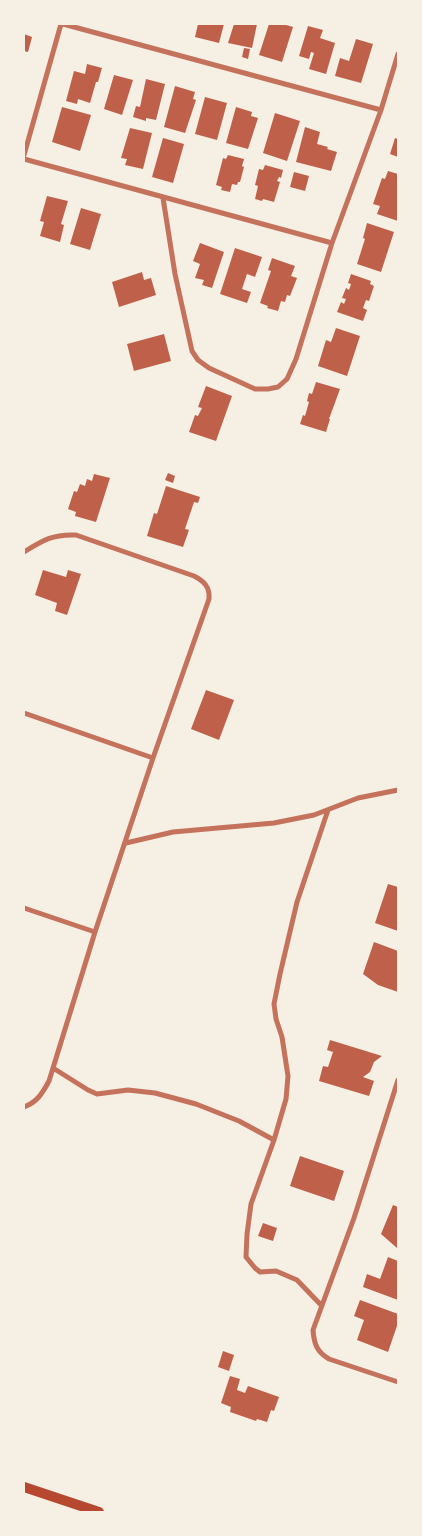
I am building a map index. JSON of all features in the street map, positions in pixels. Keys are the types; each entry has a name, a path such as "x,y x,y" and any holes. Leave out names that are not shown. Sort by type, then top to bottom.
{"main road":[{"path":"24,1487 99,1512"}],"street":[{"path":"332,243 163,198 24,157 62,24 381,110"},
{"path":"163,198 175,274 192,351 198,360 209,368 256,389 278,387 287,379 296,359 332,243 381,110 398,54"},
{"path":"24,552 48,538 61,534 76,535 194,576 202,580 210,593 95,932 53,1068 41,1096 33,1104 24,1107"},
{"path":"24,713 153,758"},
{"path":"126,843 173,832 274,823 314,815 358,798 398,790"},
{"path":"321,1305 297,1280 276,1271 260,1272 246,1257 251,1204 274,1140 286,1099 288,1076 282,1037 276,1019 274,1004 297,902 328,810"},
{"path":"24,908 95,932"},
{"path":"53,1068 97,1094 128,1090 155,1093 196,1104 239,1121 274,1140"},
{"path":"398,1080 354,1218 313,1330 313,1340 323,1356 398,1382"}],"building":[{"path":"198,24 224,24 219,43 195,37"},
{"path":"234,24 257,24 252,48 228,43"},
{"path":"269,24 283,24 293,27 282,62 259,55"},
{"path":"308,26 323,30 320,38 335,43 326,74 309,69 314,53 311,52 309,59 299,56"},
{"path":"24,34 32,37 28,52 24,51"},
{"path":"356,39 373,44 361,83 335,76 340,58 349,61"},
{"path":"244,48 250,49 248,59 242,57"},
{"path":"87,64 102,68 90,103 78,99 77,104 66,101 74,71 85,74"},
{"path":"114,75 133,80 122,115 104,109"},
{"path":"146,79 165,84 156,120 146,118 146,121 133,117 136,106 140,107"},
{"path":"175,86 195,92 193,99 196,100 185,133 164,127"},
{"path":"205,97 227,103 217,140 195,134"},
{"path":"62,107 91,115 80,151 52,142"},
{"path":"236,107 252,112 251,116 258,118 248,149 226,143"},
{"path":"275,113 300,121 287,161 263,153"},
{"path":"305,127 320,132 317,144 337,152 331,171 296,162"},
{"path":"130,128 152,133 143,169 125,165 127,159 121,158"},
{"path":"163,138 184,144 173,183 152,177"},
{"path":"395,138 398,139 398,157 390,154"},
{"path":"228,155 244,159 240,182 237,185 232,184 230,192 221,190 222,187 216,185 223,158 226,159"},
{"path":"265,165 283,170 281,178 279,177 277,181 280,182 274,202 255,199 258,186 255,185 259,169 263,170"},
{"path":"388,171 398,174 398,221 377,214 380,206 373,204 382,178 385,179"},
{"path":"294,172 309,176 305,191 290,187"},
{"path":"47,196 68,201 61,224 64,225 60,242 40,236 44,222 40,221"},
{"path":"81,208 101,214 90,250 70,244"},
{"path":"367,223 394,232 381,272 357,264 365,239 363,238"},
{"path":"200,243 224,252 212,288 202,285 204,280 195,278 200,264 193,261"},
{"path":"235,248 262,257 255,277 247,274 242,289 251,292 247,303 220,294"},
{"path":"272,258 295,266 291,276 297,278 290,296 287,295 285,302 281,301 278,311 267,308 268,306 260,303 271,271 268,270"},
{"path":"142,272 144,280 151,278 156,295 119,307 112,282"},
{"path":"351,274 371,281 370,284 374,286 369,301 366,300 363,308 367,310 363,321 337,312 341,302 344,304 346,299 342,298 346,288 349,290 351,284 348,283"},
{"path":"336,328 360,336 347,376 318,366 326,340 331,342"},
{"path":"164,334 171,361 134,371 127,344"},
{"path":"316,382 340,389 326,432 300,424 303,415 305,416 309,402 307,401 309,393 312,394"},
{"path":"206,386 232,396 216,441 189,432 195,415 198,416 202,408 198,407"},
{"path":"168,473 175,476 173,483 165,480"},
{"path":"94,474 110,478 96,522 75,516 76,512 68,509 74,491 77,492 80,484 85,486 87,479 92,481"},
{"path":"166,486 200,497 198,503 194,502 185,529 189,530 183,547 147,536 154,513 157,514"},
{"path":"43,570 66,577 68,570 81,574 67,615 55,611 57,603 35,595"},
{"path":"206,690 234,700 219,740 191,729"},
{"path":"388,884 398,887 398,931 375,923"},
{"path":"374,942 398,951 398,992 378,985 363,974"},
{"path":"330,1040 382,1056 374,1062 370,1072 363,1077 374,1081 369,1096 319,1081 323,1066 328,1067 333,1052 327,1050"},
{"path":"300,1156 344,1171 334,1201 290,1186"},
{"path":"393,1205 398,1207 398,1248 381,1234"},
{"path":"263,1223 277,1228 273,1241 258,1236"},
{"path":"388,1257 398,1261 398,1300 363,1287 367,1274 380,1279"},
{"path":"360,1300 398,1314 398,1323 388,1352 357,1340 364,1320 354,1316"},
{"path":"223,1351 234,1355 229,1371 218,1367"},
{"path":"230,1376 240,1379 237,1390 245,1393 248,1386 279,1397 274,1411 271,1410 267,1422 257,1419 256,1421 230,1412 231,1407 221,1403"}]}
